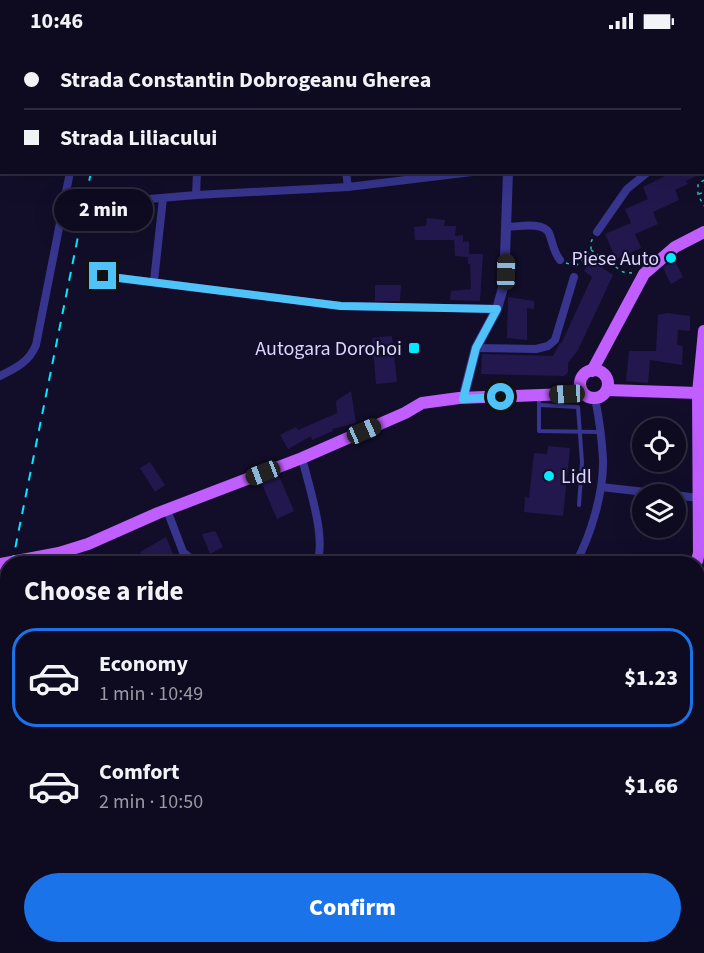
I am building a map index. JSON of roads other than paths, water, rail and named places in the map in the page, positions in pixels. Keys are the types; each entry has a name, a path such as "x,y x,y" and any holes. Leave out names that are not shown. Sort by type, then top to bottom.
{"main road":[{"path":"598,373 615,327 644,274 675,247 704,232"},
{"path":"700,556 698,498 704,331"},
{"path":"43,556 88,544 167,510 302,458 405,413 422,403 463,399 539,400 567,394 601,396 607,390 607,380 598,373 584,375 567,394"},
{"path":"582,379 581,387 590,396"},
{"path":"607,390 701,393"}],"street":[{"path":"0,376 31,356 36,345 70,174"},
{"path":"196,195 197,174"},
{"path":"346,174 348,187"},
{"path":"114,202 348,187 455,174"},
{"path":"463,399 476,348 497,309 506,272 508,174"},
{"path":"597,232 627,189 646,174"},
{"path":"154,281 164,198"},
{"path":"507,227 534,226 545,229 553,250 560,260"},
{"path":"103,276 341,306 497,309"},
{"path":"476,348 536,349 548,346 555,340 574,277"},
{"path":"578,556 596,512 603,461 601,432 590,396"},
{"path":"302,458 315,511 321,546 320,556"},
{"path":"601,487 632,490"},
{"path":"686,497 698,498"},
{"path":"167,510 183,552 188,556"}],"lane":[{"path":"579,505 582,462 580,432 578,407 539,400 539,431 580,432 601,432"}],"railway":[{"path":"14,556 91,174"}],"place":[{"name":"Piese Auto","path":"671,258"},
{"name":"Autogara Dorohoi","path":"414,348"},
{"name":"Lidl","path":"549,476"}]}
